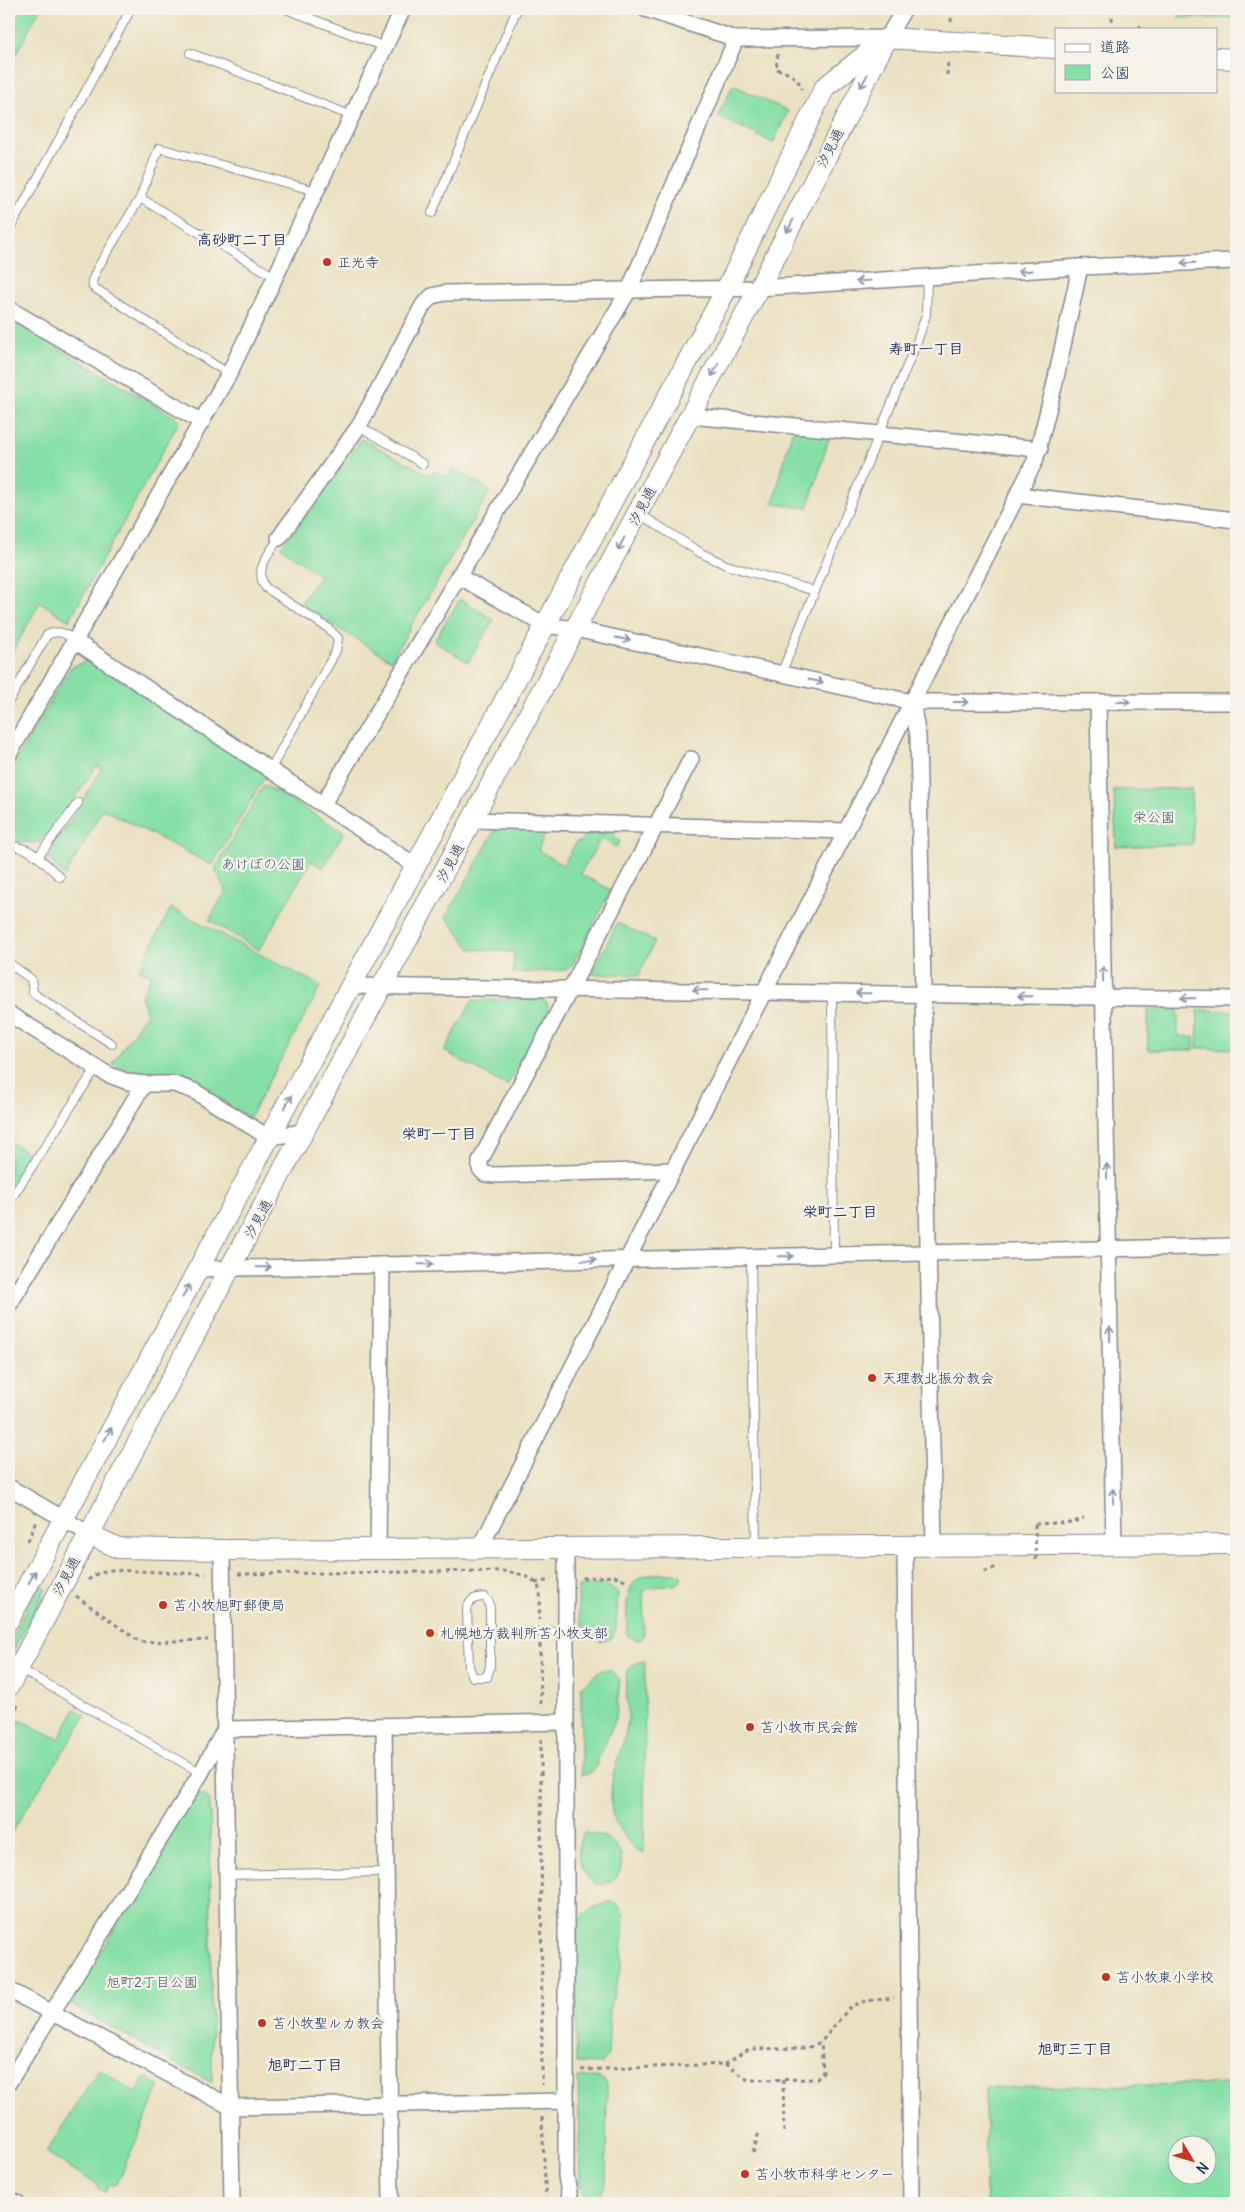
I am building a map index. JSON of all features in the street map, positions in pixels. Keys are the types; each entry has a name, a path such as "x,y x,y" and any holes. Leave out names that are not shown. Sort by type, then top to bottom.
{"street":[{"path":"9,754 229,374 403,9"},
{"path":"645,9 736,39 887,38 1055,48"},
{"path":"887,38 904,9"},
{"name":"汐見通","path":"9,1686 230,1268 759,288 887,38"},
{"name":"汐見通","path":"9,1620 349,986 416,866 727,288 825,86 887,38"},
{"path":"323,804 629,290 736,39"},
{"path":"1218,58 1236,59"},
{"path":"279,538 359,426 423,305 432,296 445,293 759,288 1080,268 1236,261"},
{"path":"480,1548 1040,449 1080,268"},
{"path":"10,310 202,422"},
{"path":"690,416 1040,449"},
{"path":"1017,495 1236,520"},
{"path":"458,576 545,625 576,629 912,702 1236,702"},
{"path":"75,641 416,866"},
{"path":"912,702 918,736 934,1546"},
{"path":"1098,702 1114,1545"},
{"path":"673,1170 494,1175 485,1174 480,1169 480,1161 691,759"},
{"path":"473,820 846,831"},
{"path":"349,986 1236,999"},
{"path":"9,1014 96,1068 128,1082 174,1084 194,1091 268,1137 305,1132"},
{"path":"9,1305 144,1084"},
{"path":"198,1269 1236,1246"},
{"path":"378,1549 382,1265"},
{"path":"9,1487 62,1519 118,1548 222,1550 1236,1544"},
{"path":"905,1546 911,2203"},
{"path":"566,1548 566,2176 571,2203"},
{"path":"222,1550 232,2203"},
{"path":"225,1729 566,1722"},
{"path":"384,1726 391,2203"},
{"path":"9,2082 202,1773 225,1729"},
{"path":"9,1990 231,2108 566,2101"},
{"path":"9,2200 17,2203"}],"lane":[{"path":"9,230 131,9"},
{"path":"286,9 385,46"},
{"path":"432,213 517,9"},
{"path":"190,53 352,116"},
{"path":"229,374 93,287 92,281 97,269 140,198 159,148 316,191"},
{"path":"140,198 275,277"},
{"path":"781,674 880,434 926,315 927,277"},
{"path":"359,426 424,464"},
{"path":"638,513 693,548 726,566 815,591"},
{"path":"270,770 336,651 338,638 328,628 266,588 260,581 261,567 279,538"},
{"path":"9,701 47,635 54,631 62,632 75,641"},
{"path":"38,857 78,803"},
{"path":"9,847 24,849 38,857 60,878"},
{"path":"9,964 31,979 33,992 37,996 112,1044"},
{"path":"832,993 834,1255"},
{"path":"9,1202 96,1068"},
{"path":"751,1256 756,1546"},
{"path":"485,1597 489,1602 490,1633 489,1673 487,1677 473,1677 469,1667 467,1609 470,1601 474,1598 485,1597"},
{"path":"490,1633 566,1631"},
{"path":"19,1667 202,1773"},
{"path":"228,1875 386,1872"}],"path":[{"path":"1112,9 1112,21"},
{"path":"1140,21 1140,28"},
{"path":"1036,1563 1035,1524 1074,1522 1084,1518"},
{"path":"984,1572 1003,1564"},
{"path":"60,1588 140,1642 224,1640"},
{"path":"542,2071 725,2064 749,2049 807,2048 821,2042 851,2006 865,2001 909,1996"},
{"path":"725,2064 748,2080 817,2079 823,2072 821,2042"},
{"path":"783,2080 784,2132"},
{"path":"753,2153 759,2132"}],"green space":[{"path":"9,9 40,9 9,68"},
{"path":"1179,9 1236,9 1236,18 1179,18"},
{"path":"733,85 788,111 773,143 718,116"},
{"path":"9,319 180,420 69,621 40,602 9,659"},
{"path":"792,431 830,435 808,508 773,504"},
{"path":"362,439 431,476 435,471 447,477 454,468 490,491 391,660 299,605 320,576 281,547"},
{"path":"460,599 494,620 468,662 434,641"},
{"path":"91,660 266,775 212,865 103,809 65,876 49,860 49,856 102,768 97,766 46,839 38,843 9,841 9,772 71,667"},
{"name":"あけぼの公園","path":"264,785 344,832 323,868 311,861 259,950 209,920 226,891 215,869"},
{"name":"栄公園","path":"1191,788 1193,844 1116,847 1114,790"},
{"path":"498,825 546,832 538,850 563,865 577,841 580,843 589,827 618,827 613,837 620,841 616,847 601,839 580,874 611,890 573,964 566,970 513,973 514,952 471,949 446,917"},
{"path":"171,908 321,986 249,1118 190,1081 172,1076 129,1070 112,1064 147,1013 141,996 152,975 139,970"},
{"path":"617,923 655,941 639,975 592,974"},
{"path":"541,999 548,1004 548,1011 507,1086 444,1051 473,1000"},
{"path":"1148,1009 1178,1009 1178,1036 1194,1037 1194,1050 1148,1050"},
{"path":"1198,1010 1236,1011 1236,1049 1197,1048"},
{"path":"9,1141 34,1157 9,1198"},
{"path":"676,1573 681,1576 681,1581 668,1586 645,1590 643,1596 644,1633 641,1639 637,1640 627,1635 628,1599 634,1583 640,1578 649,1575"},
{"path":"39,1584 46,1588 9,1659 9,1643"},
{"path":"605,1584 618,1593 616,1629 611,1639 600,1642 582,1625 579,1612 578,1587"},
{"path":"645,1661 644,1852 635,1850 618,1827 613,1817 611,1797 614,1773 624,1740 628,1716 627,1673 634,1664"},
{"path":"601,1670 611,1670 620,1679 616,1718 594,1770 588,1774 581,1775 581,1687"},
{"path":"75,1709 86,1716 9,1836 9,1740 20,1720 59,1739"},
{"name":"旭町2丁目公園","path":"196,1795 204,1796 210,1801 212,2083 70,2004 191,1799"},
{"path":"584,1833 608,1839 615,1845 621,1855 621,1865 618,1874 612,1881 604,1884 595,1883 587,1877 580,1863 579,1856 579,1844"},
{"path":"610,1902 617,1904 624,1914 621,1969 610,2007 608,2055 601,2064 576,2063 577,1926 586,1913"},
{"path":"99,2069 135,2093 145,2077 160,2085 117,2184 108,2186 105,2193 98,2188 99,2186 46,2152"},
{"path":"597,2077 603,2079 607,2085 606,2183 600,2195 590,2199 584,2196 580,2188 578,2078"},
{"path":"1236,2083 1236,2203 986,2203 985,2088"}],"place":[{"name":"正光寺","path":"327,262"},
{"name":"天理教北振分教会","path":"872,1378"},
{"name":"苫小牧旭町郵便局","path":"163,1605"},
{"name":"札幌地方裁判所苫小牧支部","path":"430,1633"},
{"name":"苫小牧市民会館","path":"750,1727"},
{"name":"苫小牧東小学校","path":"1106,1977"},
{"name":"苫小牧聖ルカ教会","path":"262,2023"},
{"name":"苫小牧市科学センター","path":"745,2174"}],"district":[{"name":"高砂町二丁目","path":"242,240"},
{"name":"寿町一丁目","path":"926,349"},
{"name":"栄町一丁目","path":"439,1134"},
{"name":"栄町二丁目","path":"840,1212"},
{"name":"旭町三丁目","path":"1075,2049"},
{"name":"旭町二丁目","path":"305,2065"}]}
